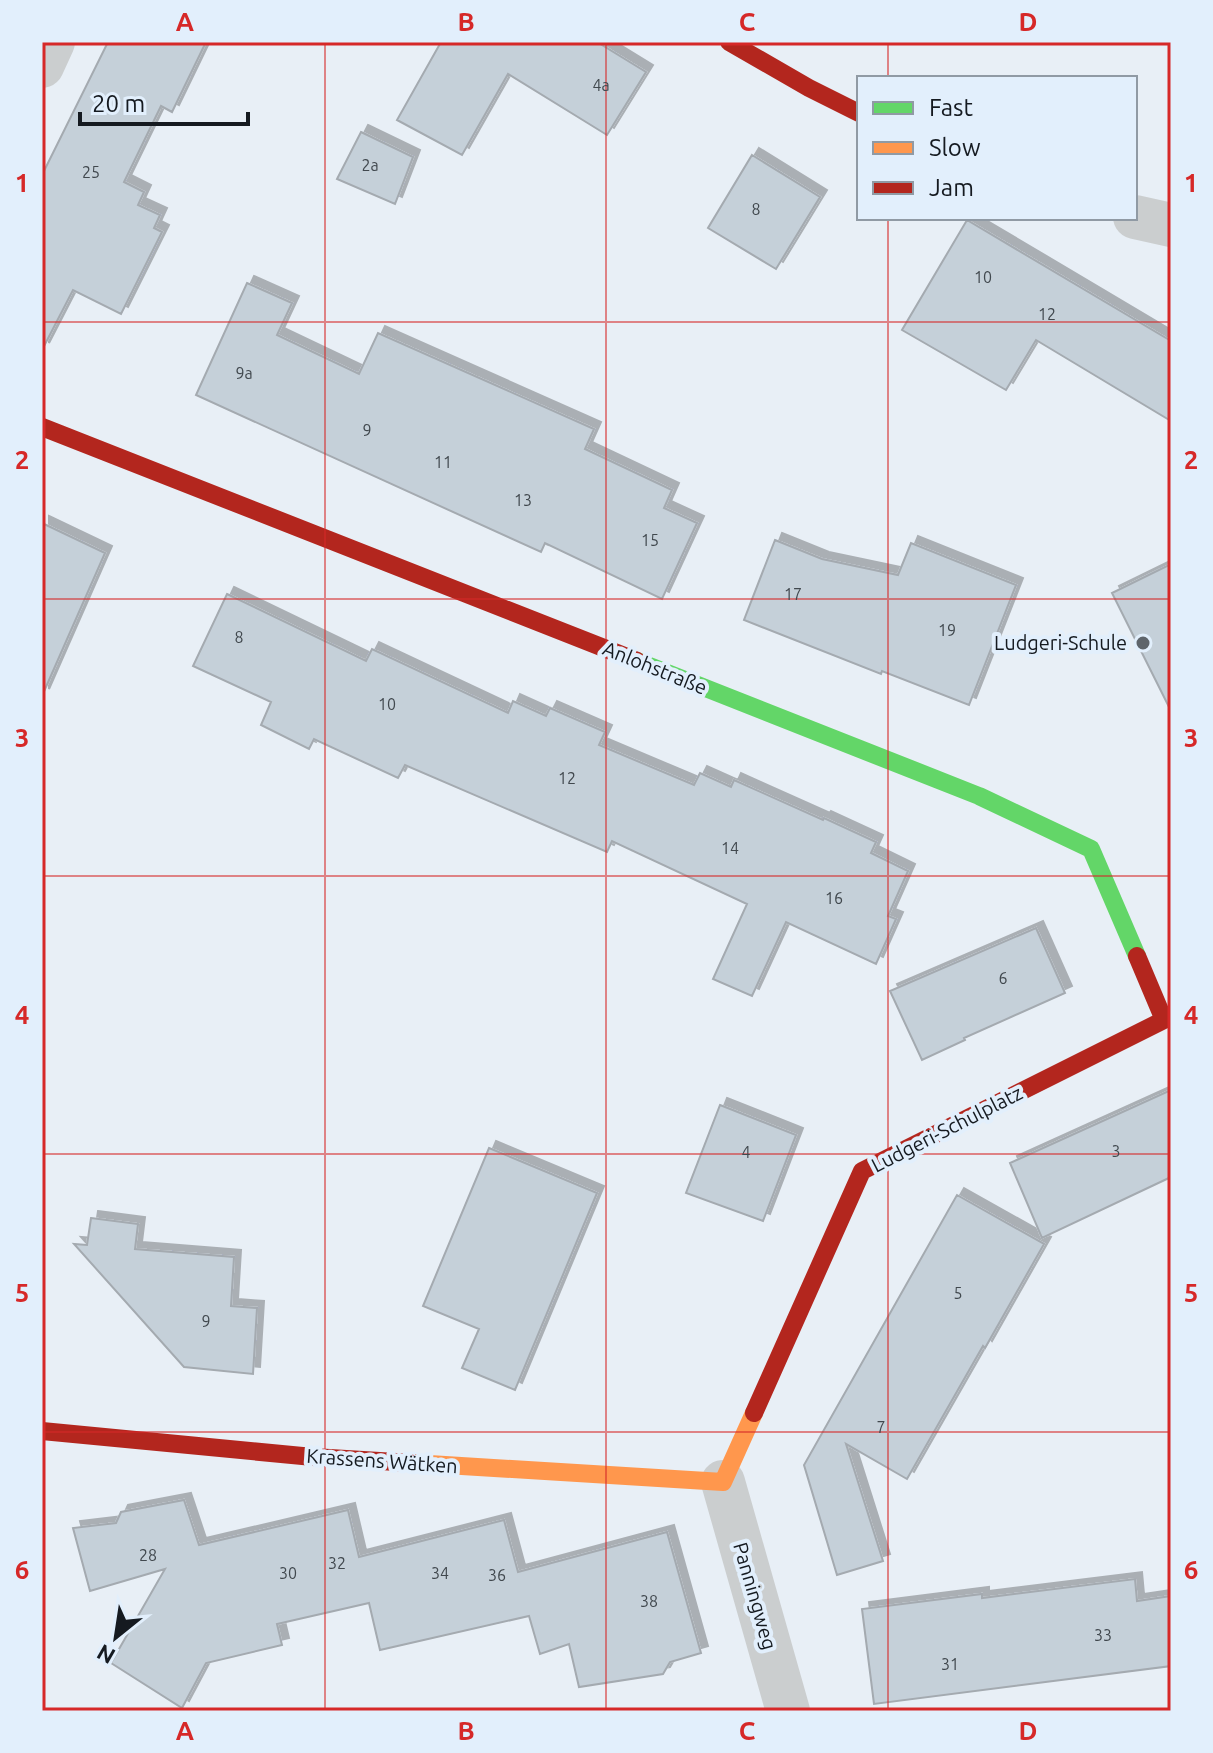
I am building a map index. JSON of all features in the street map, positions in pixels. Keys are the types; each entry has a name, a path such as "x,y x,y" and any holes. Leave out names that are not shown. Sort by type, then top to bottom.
{"street":[{"path":"42,66 53,42"},
{"path":"729,42 857,112"},
{"path":"1137,217 1171,225"},
{"name":"Anlohstraße","path":"42,427 979,796 1091,849 1164,1020"},
{"name":"Ludgeri-Schulplatz","path":"723,1482 862,1171 1164,1020"},
{"name":"Krassens Wätken","path":"42,1431 313,1457 723,1482"},
{"name":"Panningweg","path":"723,1482 788,1711"}],"building":[{"path":"108,42 206,42 172,112 161,106 124,182 144,192 138,205 160,215 154,228 162,232 121,314 73,290 42,350 42,175"},
{"path":"441,42 597,42 646,72 607,135 508,74 462,155 397,120"},
{"path":"361,132 413,157 395,204 337,179"},
{"path":"752,155 820,197 776,269 708,228"},
{"path":"967,220 1171,341 1171,421 1036,340 1006,390 902,330"},
{"path":"247,283 292,303 277,335 359,374 378,333 594,429 585,449 672,490 664,508 697,523 662,599 545,543 541,552 196,395"},
{"path":"42,523 105,553 42,696"},
{"path":"775,540 822,559 898,575 911,543 1016,585 969,705 744,620"},
{"path":"1171,564 1171,711 1112,593"},
{"path":"227,594 366,661 372,649 508,713 513,701 546,716 550,708 605,732 599,745 694,785 700,773 731,787 734,780 876,842 871,853 908,871 888,916 896,919 876,964 786,922 752,996 713,979 747,904 612,841 607,852 405,765 398,778 314,739 309,749 261,725 271,702 193,666"},
{"path":"1036,928 1065,993 922,1060 890,991"},
{"path":"1171,1090 1171,1177 1042,1238 1010,1163"},
{"path":"720,1105 796,1135 763,1221 686,1193"},
{"path":"489,1148 597,1193 515,1390 462,1368 479,1329 423,1306"},
{"path":"957,1195 1044,1244 907,1479 846,1444 883,1561 837,1575 804,1465"},
{"path":"91,1218 138,1224 135,1249 234,1257 231,1306 257,1308 253,1374 184,1367 74,1244 87,1245"},
{"path":"184,1500 199,1545 348,1510 359,1557 504,1520 518,1572 667,1532 701,1653 670,1662 663,1674 579,1687 569,1644 540,1654 529,1616 380,1650 369,1603 277,1624 282,1645 206,1663 182,1708 111,1663 165,1569 90,1591 73,1528 116,1523 121,1512"},
{"path":"1135,1579 1137,1601 1171,1596 1171,1666 874,1704 862,1609"}],"traffic: fast":[{"path":"637,661 979,796 1091,849 1137,956"}],"traffic: slow":[{"path":"413,1463 723,1482 754,1413"}],"traffic: jam":[{"path":"729,42 857,112"},
{"path":"42,427 637,661"},
{"path":"754,1413 862,1171 1164,1020 1137,956"},
{"path":"42,1431 313,1457 413,1463"}],"place":[{"name":"Ludgeri-Schule","path":"1143,643"}]}
